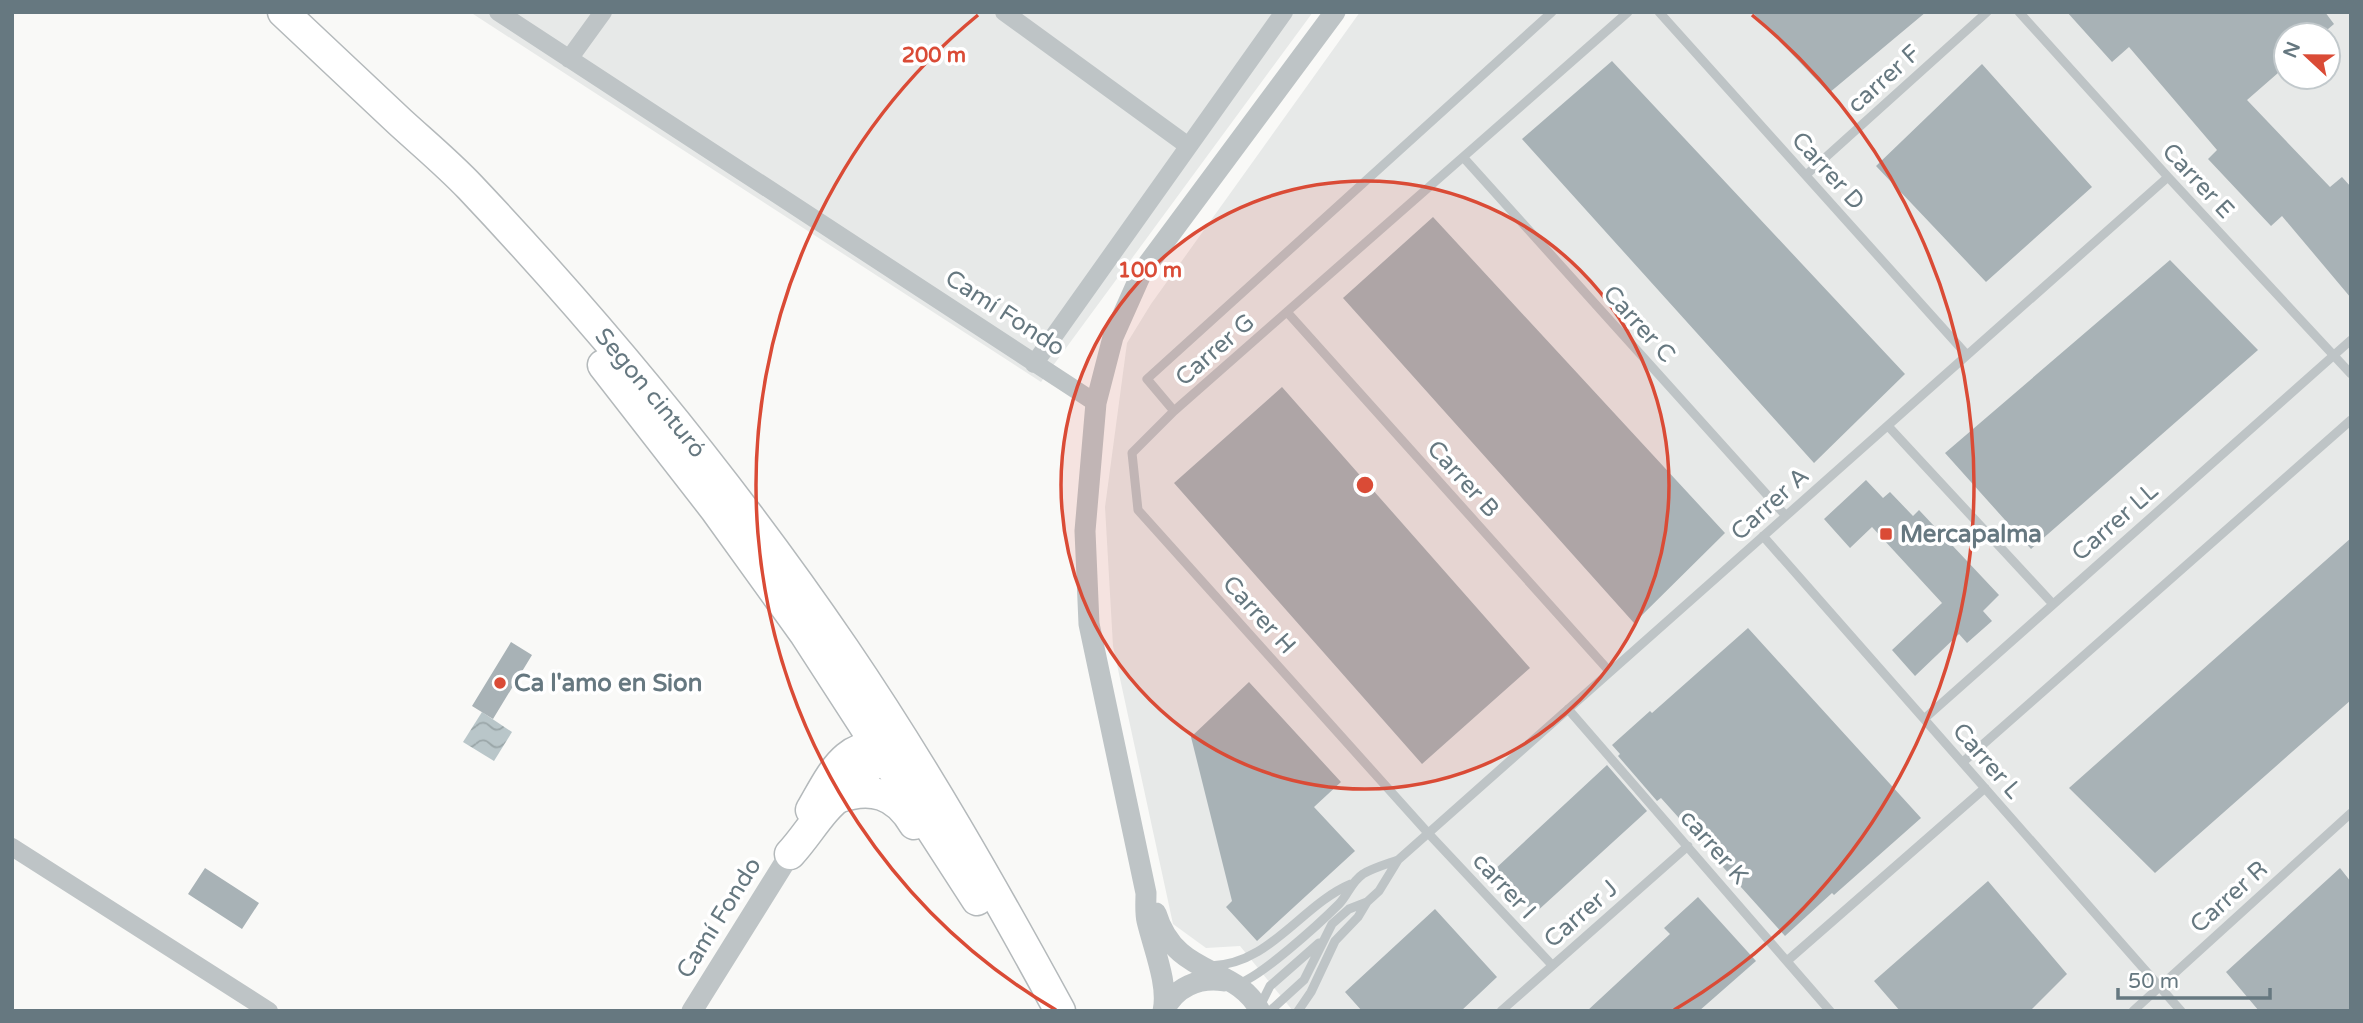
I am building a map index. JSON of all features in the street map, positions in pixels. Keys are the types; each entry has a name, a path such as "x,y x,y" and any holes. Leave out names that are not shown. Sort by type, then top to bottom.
{"highway":[{"name":"Segon cinturó","path":"283,12 467,184 586,314 677,424 802,589 878,701 1001,922"},
{"name":"Segon cinturó","path":"391,113 562,315 660,436 831,673 897,774 1001,922"},
{"path":"677,424 711,485 800,607 878,725 882,736 880,748"},
{"path":"831,673 841,698 843,718 835,785"},
{"path":"790,854 798,829 835,785 851,753 860,749 880,748 894,753 1060,1011"},
{"path":"835,785 852,793 874,793 899,803 951,882 1001,922 1040,1011"}],"street":[{"name":"Camí Fondo","path":"498,12 1096,403"},
{"path":"569,59 603,12"},
{"path":"1004,12 1187,145"},
{"path":"1034,364 1283,12"},
{"path":"1163,1011 1165,1000 1159,967 1146,918 1146,893 1089,624 1085,531 1096,403 1113,337 1142,272 1335,12"},
{"path":"12,847 269,1011"},
{"name":"Camí Fondo","path":"692,1011 790,854"},
{"path":"1146,893 1168,940 1179,952 1248,994 1261,1011"},
{"path":"1163,1011 1174,996 1188,985 1215,979 1233,984"}],"lane":[{"name":"Carrer G","path":"1552,12 1147,379 1174,411 1628,12"},
{"name":"Carrer D","path":"1659,12 1967,355"},
{"name":"carrer F","path":"1806,175 1987,12"},
{"name":"Carrer E","path":"2019,12 2351,374"},
{"name":"Carrer C","path":"1464,157 1786,516"},
{"name":"Carrer A","path":"1398,860 2168,177"},
{"name":"Carrer B","path":"1287,312 1610,672"},
{"name":"Carrer LL","path":"1924,719 2351,340"},
{"name":"Carrer H","path":"1174,411 1132,453 1138,510 1429,833"},
{"path":"1963,762 2351,420"},
{"path":"1888,426 2052,603"},
{"name":"Carrer L","path":"1763,537 2181,1011"},
{"name":"carrer K","path":"1568,709 1830,1011"},
{"path":"1787,961 1985,788"},
{"name":"Carrer R","path":"2133,1011 2351,813"},
{"name":"carrer I","path":"1429,833 1552,965"},
{"name":"Carrer J","path":"1500,1011 1688,846"},
{"path":"1194,962 1220,965 1244,959 1278,939 1332,892 1351,884 1363,874 1398,860"},
{"path":"1298,1011 1311,992 1335,941 1379,891 1398,860"},
{"path":"1233,984 1243,983 1269,965 1341,902 1351,884"},
{"path":"1261,1011 1266,990 1312,951 1349,909 1367,902"},
{"path":"1270,1011 1304,980 1327,932"}],"shaded area":[{"path":"470,12 1313,12 1041,382"},
{"name":"Mercapalma","path":"1360,12 2351,12 2351,1011 1293,1011 1240,946 1206,948 1173,924 1113,646 1105,507 1127,343 1151,304"}],"water":[{"path":"482,712 512,732 494,761 463,742"}],"building":[{"path":"1752,12 1926,12 1829,93"},
{"path":"2067,12 2325,12 2332,21 2272,21 2272,78 2247,100 2330,187 2342,177 2351,187 2351,298 2282,216 2271,226 2208,159 2217,150 2129,47 2112,62"},
{"path":"1612,61 1905,374 1814,463 1522,139"},
{"path":"1982,64 2092,187 1986,282 1876,166"},
{"path":"1433,217 1725,533 1634,623 1343,298"},
{"path":"2170,260 2258,350 2031,549 1945,453"},
{"path":"1282,387 1530,668 1422,764 1174,483"},
{"path":"1866,480 1883,498 1890,492 1913,516 1919,510 1999,595 1983,611 1992,621 1967,643 1959,634 1915,676 1892,650 1942,603 1872,527 1850,548 1824,519"},
{"path":"2351,538 2351,700 2155,873 2069,788"},
{"path":"1748,628 1921,818 1785,936 1661,798 1657,801 1618,756 1620,754 1612,745"},
{"name":"Ca l'amo en Sion","path":"511,642 532,655 493,719 472,706"},
{"path":"1249,682 1341,782 1314,807 1355,851 1257,941 1226,907 1232,901 1191,737"},
{"path":"1607,765 1647,811 1534,914 1494,870"},
{"path":"205,868 259,903 242,929 188,894"},
{"path":"2340,868 2351,882 2351,1011 2259,1011 2226,972"},
{"path":"1988,881 2067,974 2030,1011 1900,1011 1874,981"},
{"path":"1698,897 1756,961 1699,1011 1587,1011 1670,934 1664,928"},
{"path":"1435,909 1497,977 1461,1011 1362,1011 1345,992"}],"place":[{"name":"Mercapalma","path":"1886,534"},
{"name":"Ca l'amo en Sion","path":"500,683"}]}
